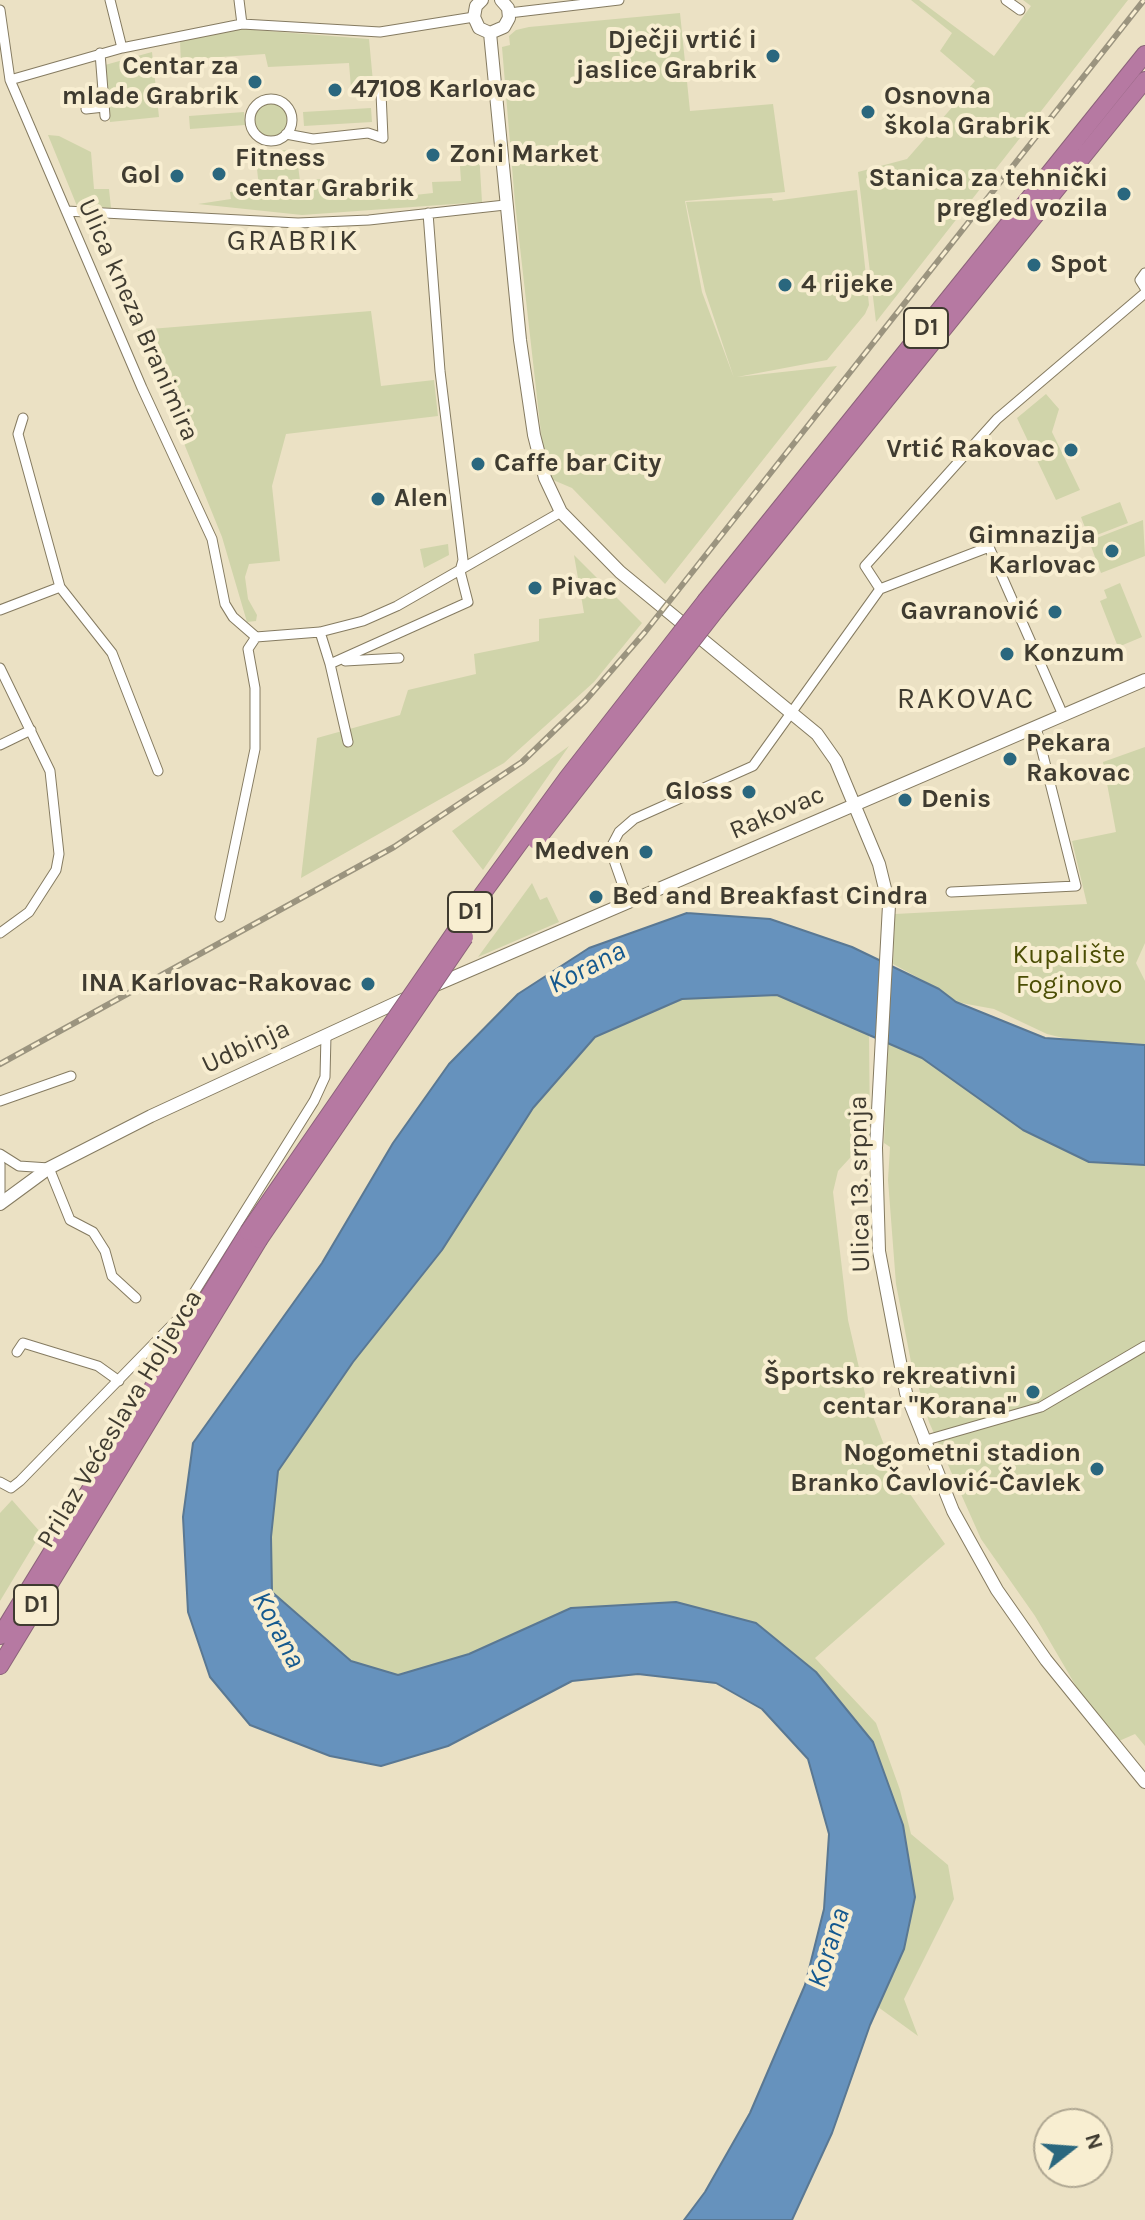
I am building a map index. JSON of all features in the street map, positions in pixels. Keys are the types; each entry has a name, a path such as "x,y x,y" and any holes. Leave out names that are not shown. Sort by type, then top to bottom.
{"highway":[{"name":"D1","path":"712,605 1145,54"},
{"name":"D1","path":"712,605 1145,80"},
{"name":"Prilaz Većeslava Holjevca","path":"0,1666 65,1540 254,1236 471,928 712,605"},
{"name":"Prilaz Većeslava Holjevca","path":"0,1636 65,1540"}],"street":[{"path":"110,0 122,48"},
{"path":"239,0 242,24"},
{"path":"482,0 476,6 474,17 479,28 490,33 504,27 509,13"},
{"path":"501,0 509,13"},
{"path":"509,13 619,0"},
{"path":"1006,0 1020,10"},
{"name":"Ulica kneza Branimira","path":"0,10 10,80 212,539 225,604 233,617 256,637"},
{"path":"10,80 100,53 242,24 380,32 474,17"},
{"name":"Ulica 13. srpnja","path":"490,33 505,205 534,435 545,478 561,512 620,572 829,747 885,882 889,920 877,1134 879,1251 906,1393 953,1511 997,1590 1046,1660 1145,1782"},
{"path":"86,109 105,112 100,53"},
{"path":"286,134 291,123 285,105 274,99 257,104 250,116 256,135 272,141 286,134 313,139 368,133 383,138 381,93"},
{"path":"66,211 298,223 505,205"},
{"path":"334,662 468,602 460,571 463,560 440,371 428,213"},
{"path":"880,589 865,566 997,419 1145,290 1140,280 1145,273"},
{"path":"23,418 18,434 60,587 112,653 158,771"},
{"path":"220,917 255,749 255,688 248,649 256,637 320,632 386,611 561,512"},
{"path":"629,903 610,849 619,832 634,819 753,766 880,589 989,547 1063,715"},
{"path":"0,610 60,587"},
{"path":"320,632 334,662 348,742"},
{"path":"334,662 399,658"},
{"path":"0,668 50,771 59,854 56,870 29,912 0,933"},
{"name":"Rakovac","path":"326,1035 1145,680"},
{"path":"951,892 1076,886 1036,727"},
{"path":"0,745 31,730"},
{"name":"Udbinja","path":"0,1204 49,1168 326,1035 325,1077 314,1101 177,1320 11,1488 0,1482"},
{"path":"0,1101 71,1076"},
{"path":"0,1154 19,1166 49,1168 70,1220 93,1232 105,1251 112,1276 136,1298"},
{"path":"0,1164 0,1193"},
{"path":"17,1352 23,1343 98,1366 119,1381"},
{"path":"923,1441 1041,1407 1145,1346"}],"green space":[{"path":"911,0 919,0 994,56 1031,6 1023,0 1128,0 876,322 858,172 907,159 975,81 940,51 952,33"},
{"path":"680,13 690,111 773,104 785,192 685,201 702,292 734,378 705,291 686,202 772,198 773,201 857,190 869,305 827,360 737,377 837,366 665,584 572,488 546,477 515,203 502,47 510,45 509,36 516,30 529,27"},
{"path":"242,29 369,39 373,82 351,88 349,63 268,67 265,54 206,58 204,65 181,64 180,41"},
{"path":"152,52 159,117 110,122 105,65"},
{"path":"271,102 283,108 289,120 283,132 271,138 259,132 253,120 259,108"},
{"path":"371,108 372,122 304,126 303,112"},
{"path":"244,112 245,125 190,129 189,116"},
{"path":"48,135 59,136 91,152 94,189 109,189 111,208 77,206"},
{"path":"296,150 300,181 320,179 322,192 369,186 369,200 433,193 432,182 461,181 459,152 479,152 482,202 302,215 198,204 231,199 230,192 259,187 255,151"},
{"path":"371,311 381,386 434,380 438,416 286,434 272,486 280,561 249,564 245,577 248,599 257,615 256,621 247,622 222,537 138,330"},
{"path":"1046,394 1059,409 1052,432 1080,490 1056,500 1017,418"},
{"path":"1120,502 1128,523 1089,538 1081,517"},
{"path":"1143,520 1145,556 1101,573 1089,541"},
{"path":"448,544 449,555 424,568 420,549"},
{"path":"574,555 642,623 594,682 504,763 301,878 317,738 400,715 408,690 476,674 474,654 539,641 539,619 584,613"},
{"path":"1120,583 1142,637 1118,647 1100,601 1107,598 1104,590"},
{"path":"569,746 483,870 452,831"},
{"name":"Kupalište Foginovo","path":"1145,747 1145,943 1136,963 1145,981 1145,1044 1075,1041 1047,1034 994,1009 956,1002 893,964 895,914 1087,904 1072,841 1116,832 1103,762"},
{"path":"532,883 540,900 547,897 559,922 478,957"},
{"path":"777,995 869,1035 870,1136 838,1171 833,1192 848,1320 866,1398 894,1471 945,1544 815,1658 876,1723 900,1790 911,1834 948,1865 954,1899 904,1999 918,2036 878,2007 904,1949 903,1825 873,1742 816,1672 469,1654 398,1675 351,1661 272,1593 271,1537 278,1471 353,1362 442,1250 533,1108 595,1037 682,999"},
{"name":"Športsko rekreativni centar \"Korana\"","path":"888,1043 922,1058 1023,1130 1089,1162 1145,1165 1145,1746 1135,1734 1119,1741 1080,1693 1035,1616 981,1539 929,1422 911,1362 896,1284 888,1180 890,1147 884,1143"},
{"path":"12,1500 41,1533 0,1601 0,1513"}],"water":[{"name":"Korana","path":"687,913 770,919 852,947 939,989 956,1002 1045,1038 1145,1045 1145,1165 1089,1162 1023,1130 922,1058 777,995 682,999 595,1037 533,1108 442,1250 353,1362 278,1471 271,1537 272,1592 351,1661 398,1675 469,1654 571,1608 676,1602 756,1623 816,1672 873,1742 903,1825 915,1897 904,1949 870,2025 832,2133 792,2220 684,2220 705,2192 750,2113 805,1985 824,1909 829,1834 808,1759 762,1709 716,1683 638,1674 572,1681 448,1746 381,1766 330,1756 250,1725 210,1677 188,1612 183,1517 193,1443 322,1263 393,1143 449,1064 518,994 589,948"}],"railway":[{"path":"0,1064 394,847 522,762 585,701 645,632 1144,0"}],"place":[{"name":"Dječji vrtić i jaslice Grabrik","path":"773,56"},
{"name":"Centar za mlade Grabrik","path":"255,82"},
{"name":"47108 Karlovac","path":"335,90"},
{"name":"Osnovna škola Grabrik","path":"868,112"},
{"name":"Zoni Market","path":"433,155"},
{"name":"Fitness centar Grabrik","path":"219,174"},
{"name":"Gol","path":"177,176"},
{"name":"Stanica za tehnički pregled vozila","path":"1124,194"},
{"name":"Spot","path":"1034,265"},
{"name":"4 rijeke","path":"785,285"},
{"name":"Vrtić Rakovac","path":"1071,450"},
{"name":"Caffe bar City","path":"478,464"},
{"name":"Alen","path":"378,499"},
{"name":"Gimnazija Karlovac","path":"1112,551"},
{"name":"Pivac","path":"535,588"},
{"name":"Gavranović","path":"1055,612"},
{"name":"Konzum","path":"1007,654"},
{"name":"Pekara Rakovac","path":"1010,759"},
{"name":"Gloss","path":"749,792"},
{"name":"Denis","path":"905,800"},
{"name":"Medven","path":"646,852"},
{"name":"Bed and Breakfast Cindra","path":"596,897"},
{"name":"INA Karlovac-Rakovac","path":"368,984"},
{"name":"Športsko rekreativni centar \"Korana\"","path":"1033,1392"},
{"name":"Nogometni stadion Branko Čavlović-Čavlek","path":"1097,1469"}],"district":[{"name":"GRABRIK","path":"293,241"},
{"name":"RAKOVAC","path":"966,699"}]}
